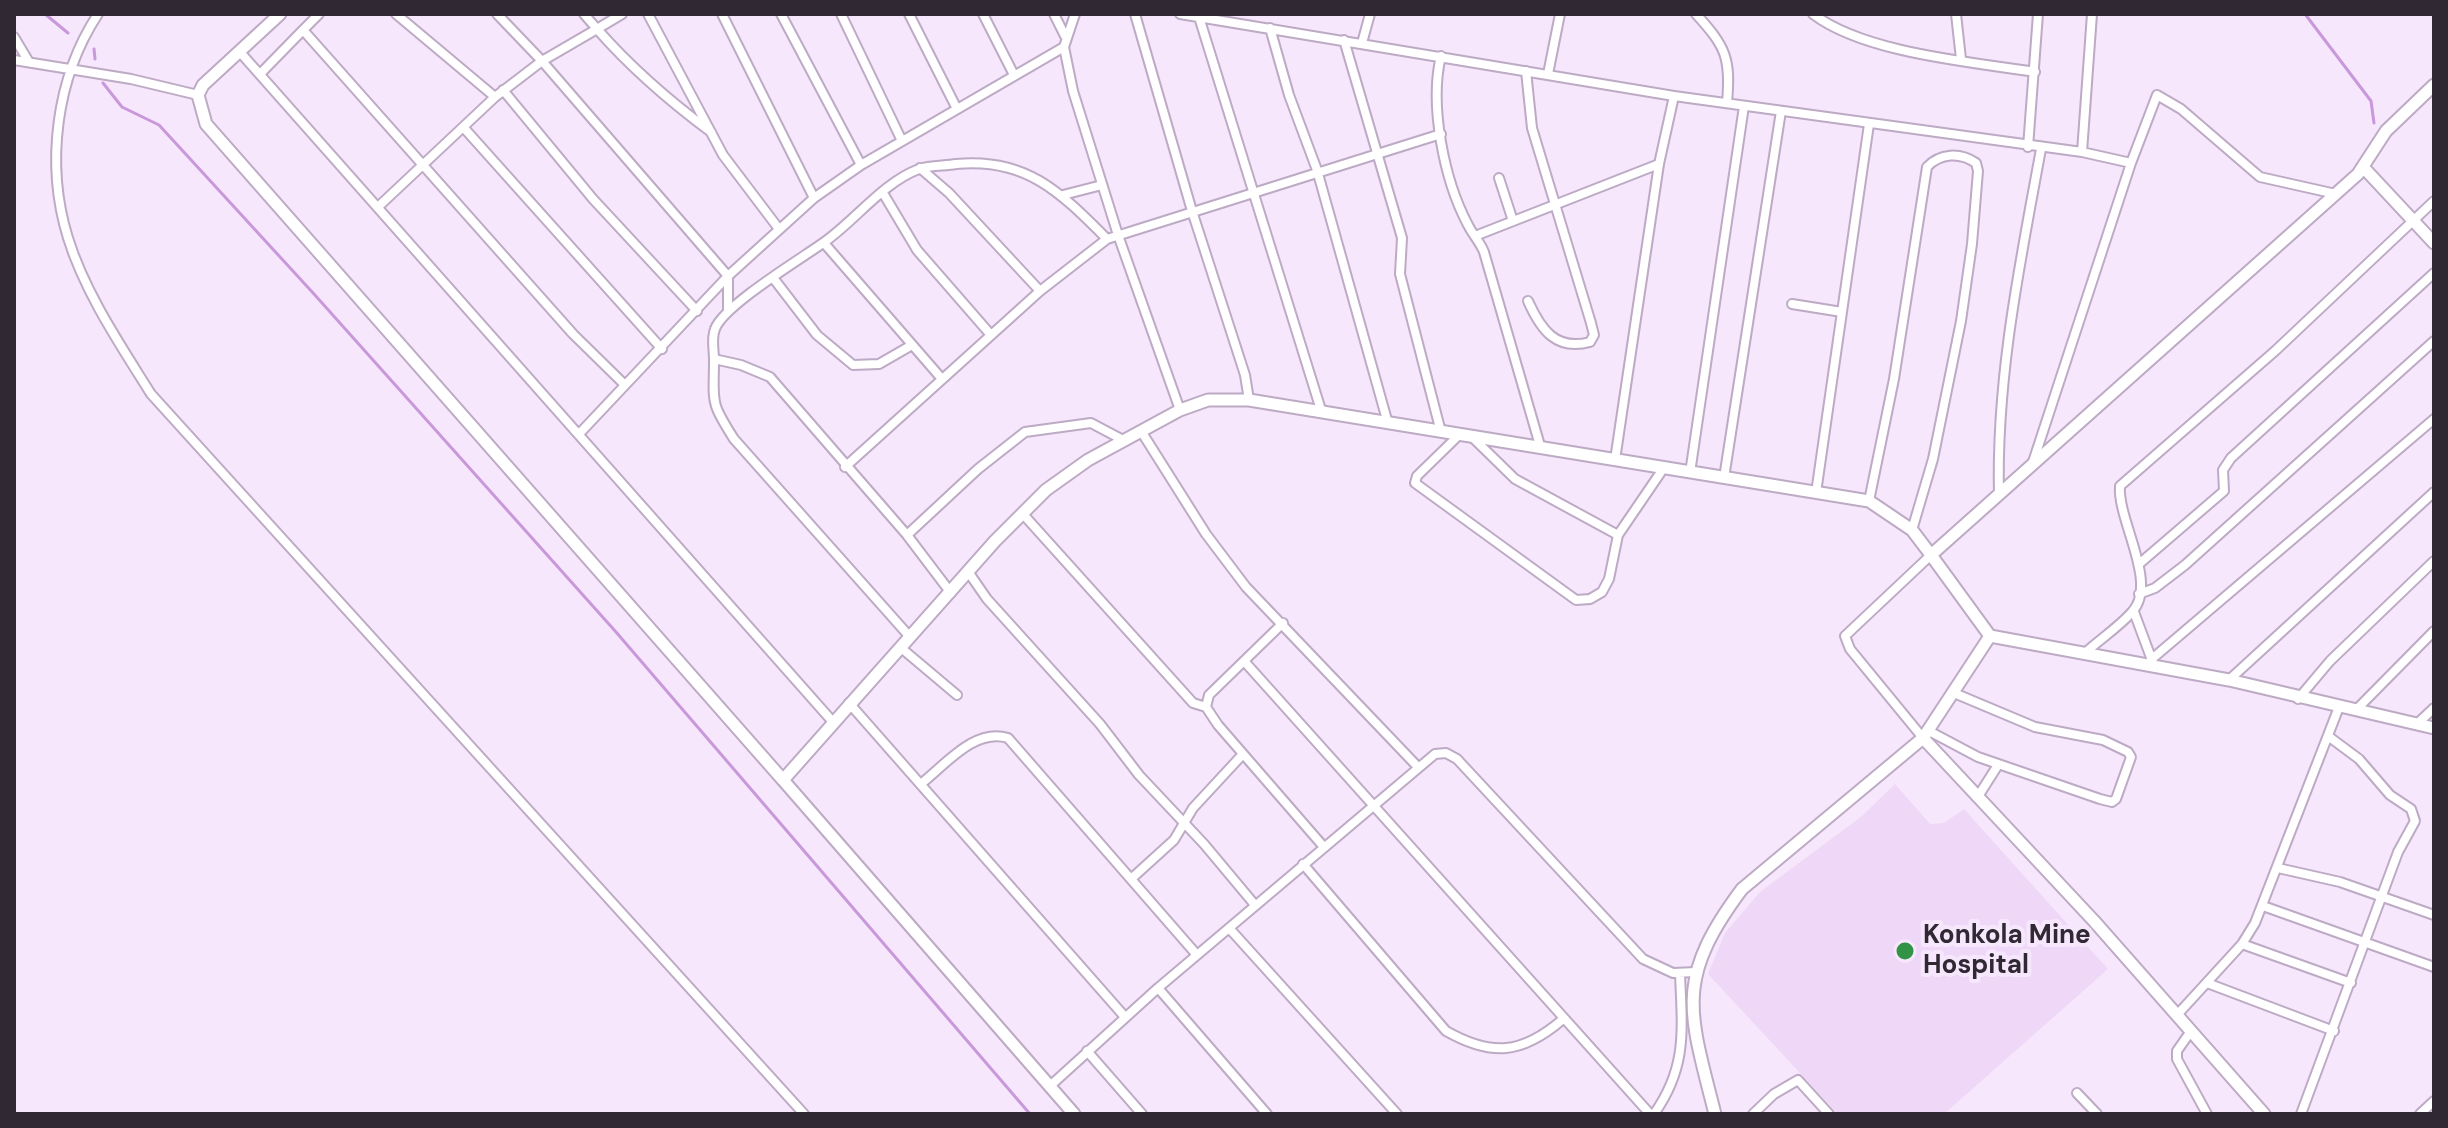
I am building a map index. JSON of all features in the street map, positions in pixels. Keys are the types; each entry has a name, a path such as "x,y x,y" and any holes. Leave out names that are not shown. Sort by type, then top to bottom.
{"street":[{"path":"98,14 80,41 62,99 57,148 61,206 68,239 117,340 151,394 804,1114"},
{"path":"198,95 212,75 280,14"},
{"path":"260,74 319,14"},
{"path":"396,14 495,97"},
{"path":"497,14 542,61 728,276 728,310"},
{"path":"584,14 659,94 711,132"},
{"path":"379,206 503,90 542,61 622,14"},
{"path":"648,14 723,155 779,229"},
{"path":"722,14 814,198"},
{"path":"781,14 861,165"},
{"path":"841,14 902,141"},
{"path":"909,14 957,109"},
{"path":"983,14 1014,75"},
{"path":"1054,14 1065,36"},
{"path":"1075,14 1065,36 1064,47 1073,91 1118,235 1180,410"},
{"path":"1135,14 1192,211 1245,375 1249,400"},
{"path":"1180,14 1674,96 2041,149 2082,152 2131,163"},
{"path":"1362,43 1370,14"},
{"path":"1548,74 1560,14"},
{"path":"1696,14 1715,35 1727,57 1727,103"},
{"path":"1813,14 1824,23 1887,46 2035,72"},
{"path":"1956,14 1961,59"},
{"path":"2028,147 2038,14"},
{"path":"2082,152 2092,14"},
{"path":"1199,17 1321,410"},
{"path":"1270,28 1289,95 1317,170 1387,420"},
{"path":"303,30 573,334 625,385"},
{"path":"14,37 29,62"},
{"path":"1344,40 1402,238 1400,274 1441,432"},
{"path":"579,434 728,276 814,198 861,165 1064,47"},
{"path":"239,51 833,722"},
{"path":"1441,56 1435,95 1441,134 1457,196 1484,252 1541,449"},
{"path":"14,60 198,95"},
{"path":"1526,71 1532,128 1591,323 1594,335 1590,342 1566,346 1556,341 1538,321 1528,301"},
{"path":"2264,1114 2094,921 1977,798 1850,649 1845,636 1931,555 2364,168 2386,131 2434,85"},
{"path":"503,90 593,199 697,311"},
{"path":"198,95 206,124 232,155 1074,1114"},
{"path":"2032,467 2152,100 2157,95 2163,95 2260,177 2336,194"},
{"path":"1615,460 1659,164 1674,96"},
{"path":"1690,473 1744,106"},
{"path":"1724,478 1781,111"},
{"path":"1816,493 1869,124"},
{"path":"464,128 662,349"},
{"path":"845,467 1040,291 1107,239 1317,170 1441,134"},
{"path":"1999,496 2000,406 2016,286 2041,149"},
{"path":"1869,501 1894,379 1924,177 1934,159 1957,155 1976,163 1978,171 1968,275 1933,459 1912,530"},
{"path":"910,637 734,439 711,397 712,336 728,310 774,279 801,256 824,243 883,193 920,168 977,162 1029,173 1063,195 1107,239"},
{"path":"1475,236 1659,164"},
{"path":"920,168 949,193 1040,291"},
{"path":"2364,168 2434,243"},
{"path":"1499,178 1513,221"},
{"path":"1063,195 1102,185"},
{"path":"883,193 917,250 991,335"},
{"path":"2085,653 2134,612 2139,594 2139,564 2120,486 2275,351 2434,201"},
{"path":"824,243 942,379"},
{"path":"2139,564 2224,491 2223,470 2231,458 2434,273"},
{"path":"774,279 817,335 853,365 879,364 912,345"},
{"path":"712,295 728,310"},
{"path":"1792,304 1842,312"},
{"path":"2139,594 2155,588 2185,565 2434,341"},
{"path":"714,359 754,369 770,377 907,535 951,593"},
{"path":"783,780 1022,513 1065,475 1180,410 1208,400 1249,400 1387,420 1458,436 1869,501 1912,530 1990,636 2154,663 2298,699 2434,728"},
{"path":"2154,663 2434,419"},
{"path":"907,535 978,469 1025,432 1091,423 1125,441"},
{"path":"1141,431 1219,552 1246,587 1417,766"},
{"path":"1458,436 1417,476 1415,483 1576,600 1590,599 1602,592 1609,579 1618,535 1663,469"},
{"path":"1471,437 1515,479 1618,535"},
{"path":"2229,680 2434,492"},
{"path":"1022,513 1193,703 1206,707 1323,846"},
{"path":"2298,699 2330,661 2434,561"},
{"path":"969,573 1255,905"},
{"path":"2134,612 2154,663"},
{"path":"1206,707 1209,695 1283,623"},
{"path":"2356,710 2434,631"},
{"path":"1715,1114 1692,1024 1696,972 1720,919 1742,889 1926,735 1990,636"},
{"path":"900,647 957,695"},
{"path":"1244,661 1373,803 1562,1020 1652,1114 1672,1089 1683,1050 1680,973"},
{"path":"1926,735 1998,765 2112,802 2131,757 2123,748 2103,740 2035,727 1954,693"},
{"path":"849,703 1125,1017"},
{"path":"2177,1015 2242,944 2263,906 2339,707"},
{"path":"2418,723 2434,708"},
{"path":"922,783 980,737 993,733 1008,738 1197,955"},
{"path":"2301,1114 2367,944 2381,896 2415,821 2415,813 2390,795 2359,759 2328,736"},
{"path":"1050,1086 1158,988 1373,803 1435,754 1446,753 1457,759 1643,959 1673,973 1696,972"},
{"path":"1131,879 1174,840 1183,824 1243,754"},
{"path":"1977,798 1998,765"},
{"path":"1303,864 1446,1031 1467,1043 1492,1048 1520,1047 1542,1037 1562,1020"},
{"path":"2278,868 2381,896 2434,915"},
{"path":"2263,906 2434,967"},
{"path":"1229,928 1397,1114"},
{"path":"2242,944 2351,983"},
{"path":"2207,983 2334,1031"},
{"path":"1158,988 1267,1114"},
{"path":"2191,1031 2177,1051 2177,1059 2207,1114"},
{"path":"1087,1051 1142,1114"},
{"path":"1753,1114 1774,1094 1798,1080 1829,1114"},
{"path":"2077,1093 2097,1114"},
{"path":"2420,1114 2434,1101"}],"shaded area":[{"name":"Konkola Mine Hospital","path":"1895,784 1930,824 1944,823 1964,809 2108,969 1944,1114 1838,1114 1708,974 1725,933 1760,892 1862,816"}],"waterway":[{"path":"45,14 68,33"},
{"path":"2305,14 2371,101 2374,123"},
{"path":"94,49 95,59"},
{"path":"103,83 122,107 159,125 314,294 616,632 1030,1114"}],"place":[{"name":"Konkola Mine Hospital","path":"1905,951"}]}
